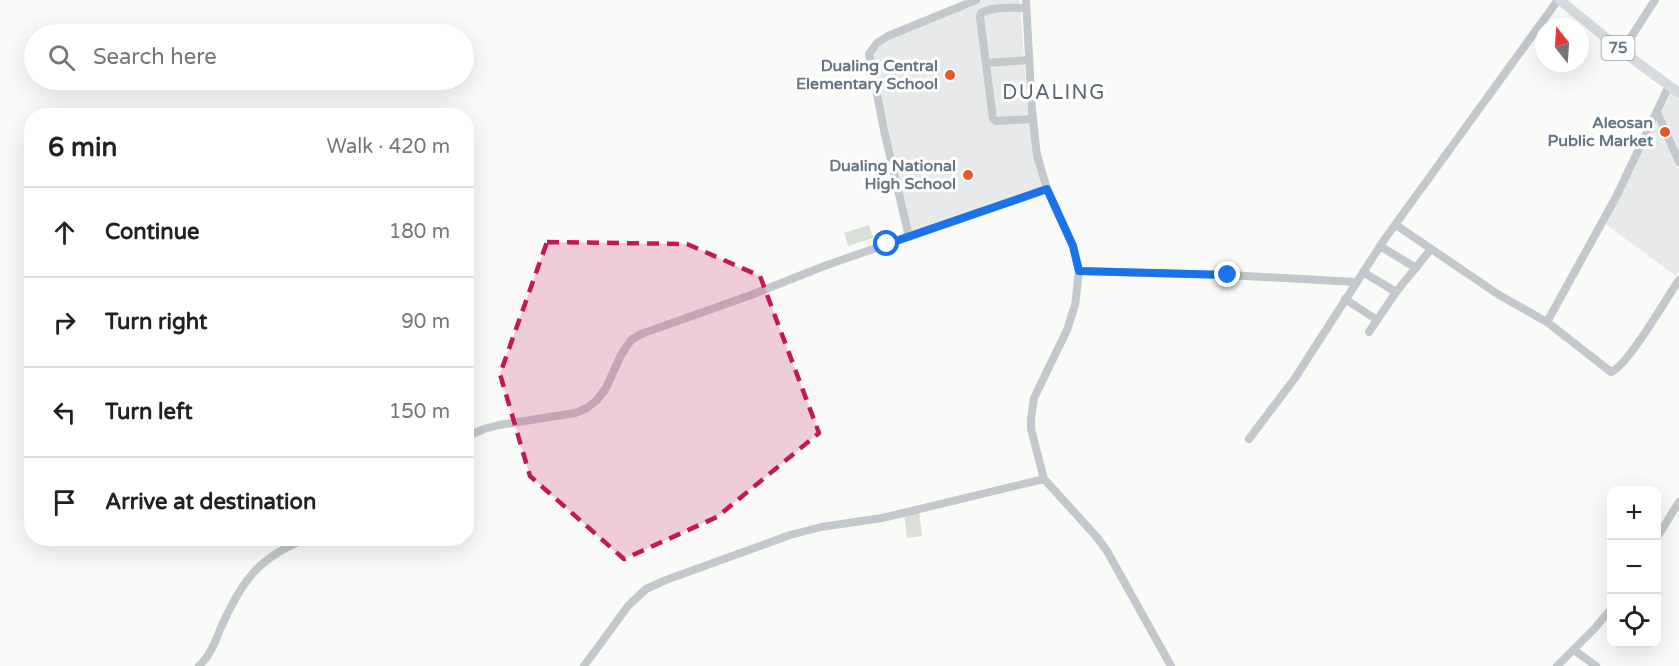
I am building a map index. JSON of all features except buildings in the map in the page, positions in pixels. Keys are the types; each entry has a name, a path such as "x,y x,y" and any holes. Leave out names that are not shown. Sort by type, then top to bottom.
{"highway":[{"name":"75","path":"1559,0 1679,93"}],"street":[{"path":"909,237 869,54 877,43 888,36 976,0"},
{"path":"1249,439 1295,378 1380,246 1559,0"},
{"path":"1622,51 1655,0"},
{"path":"1033,119 993,120 981,13 1025,4 1033,119 1038,156 1047,189 1073,246 1079,271 1075,305 1067,330 1038,388 1032,407 1031,429 1044,479 1107,550 1171,666"},
{"path":"986,63 1029,60"},
{"path":"1547,322 1617,197 1669,86"},
{"path":"1656,112 1679,162"},
{"path":"474,434 492,427 558,416 587,408 606,388 621,355 632,340 641,334 695,316 826,265 1047,189"},
{"path":"1396,225 1499,295 1547,322 1608,371 1614,371 1627,357 1679,280"},
{"path":"1380,246 1416,268"},
{"path":"1369,332 1396,292 1431,249"},
{"path":"1079,271 1356,282"},
{"path":"1363,272 1396,292"},
{"path":"1345,299 1377,320"},
{"path":"584,666 628,606 646,590 666,580 790,535 821,527 882,518 1044,479"},
{"path":"1661,531 1679,502"},
{"path":"199,666 210,652 237,593 254,571 288,546"},
{"path":"1557,666 1607,613"},
{"path":"1574,650 1596,666"}],"highlighted area":[{"path":"547,242 687,244 760,276 819,433 717,517 624,559 530,476 500,374"}],"shaded area":[{"name":"Dualing Central Elementary School","path":"981,0 1020,0 1028,113 1042,189 910,233 872,54 878,45 900,32"},
{"path":"1671,93 1679,99 1679,271 1676,276 1604,223"},
{"path":"869,225 873,238 848,246 844,233"},
{"path":"919,511 922,536 907,538 904,513"}],"place":[{"name":"Dualing Central Elementary School","path":"950,75"},
{"name":"Aleosan Public Market","path":"1665,132"},
{"name":"Dualing National High School","path":"968,175"}],"district":[{"name":"DUALING","path":"1054,93"}],"route":[{"path":"887,244 1047,189 1073,246 1079,271 1228,275"}]}
